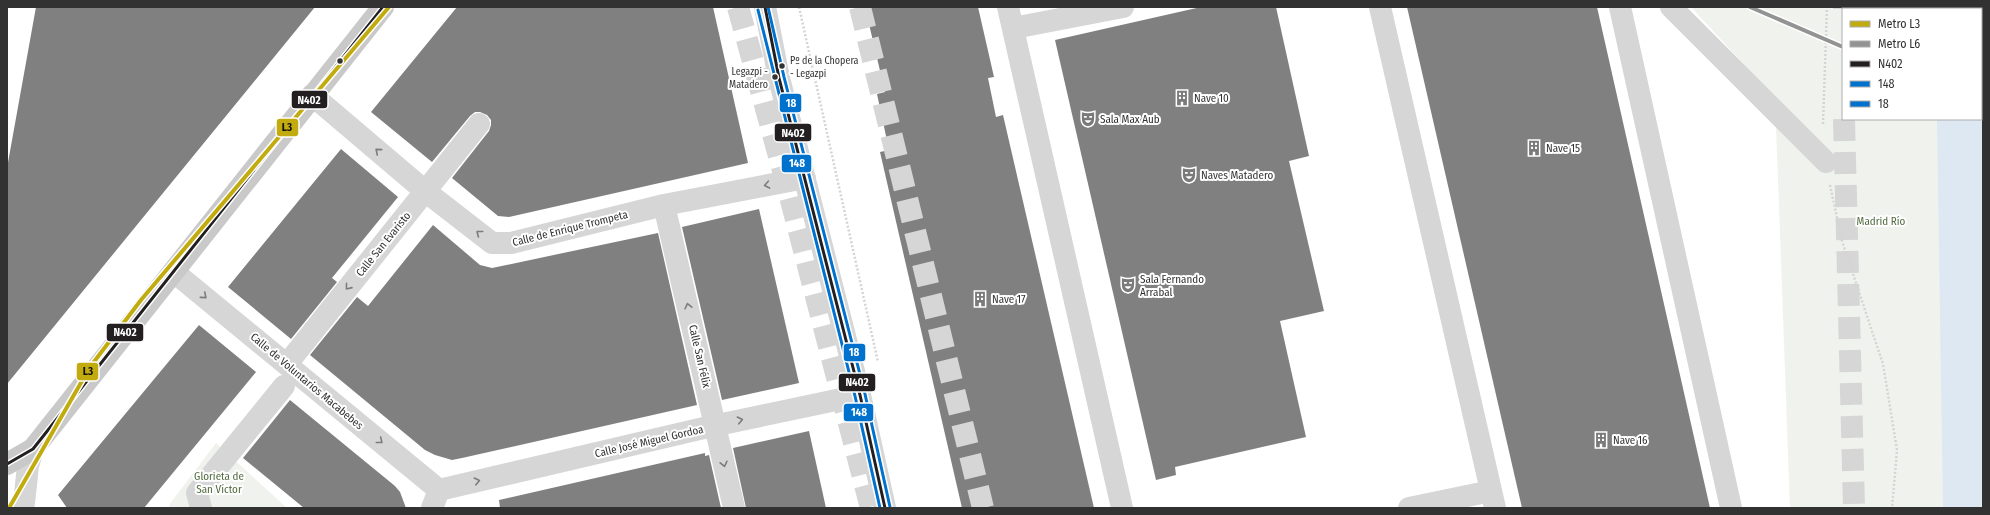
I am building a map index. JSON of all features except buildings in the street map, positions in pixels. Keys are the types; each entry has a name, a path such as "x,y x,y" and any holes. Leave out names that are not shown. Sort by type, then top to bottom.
{"main road":[{"path":"7,464 33,449 312,95 384,7"}],"street":[{"path":"1122,508 1011,17 1123,7"},
{"path":"1380,7 1493,500 1410,508"},
{"path":"1620,7 1731,508"},
{"path":"1671,7 1826,162"},
{"path":"763,8 779,78 860,395 885,508"},
{"name":"Calle de Enrique Trompeta","path":"312,95 425,192 492,243 510,244 664,205 805,178"},
{"name":"Calle San Evaristo","path":"287,364 479,124"},
{"name":"Calle San Félix","path":"664,205 734,508"},
{"name":"Calle de Voluntarios Macabebes","path":"174,272 287,364 435,499"},
{"path":"201,508 197,493 284,386"},
{"name":"Calle José Miguel Gordoa","path":"435,499 715,426 860,395"},
{"path":"20,508 24,503 28,466 33,449"}],"path":[{"path":"799,7 880,369"},
{"path":"1827,7 1822,145 1842,241 1884,364 1897,450 1892,508"}],"green space":[{"name":"Madrid Río","path":"1691,7 1983,7 1983,508 1790,508 1775,98"},
{"name":"Glorieta de San Víctor","path":"216,443 287,508 170,508 169,505"}],"shaded area":[{"path":"1983,7 1983,508 1943,508 1937,120 1982,120 1982,8 1937,8"}],"tunnel":[{"path":"738,7 787,185 871,508"},
{"path":"860,7 983,508"},
{"path":"1844,120 1854,508"}],"metro line":[{"name":"L3","path":"9,508 90,367 141,300 389,7"},
{"name":"L6","path":"1750,7 1842,47"}],"transit line":[{"name":"N402","path":"7,464 33,449 383,7"},
{"name":"N402","path":"765,7 779,78 860,395 885,508"},
{"name":"18","path":"768,7 784,77 865,394 890,507"},
{"name":"148","path":"758,10 855,396 880,508"}],"place":[{"name":"Pº de la Chopera - Legazpi","path":"782,66"},
{"name":"Legazpi - Matadero","path":"775,77"},
{"name":"Nave 10","path":"1182,98"},
{"name":"Sala Max Aub","path":"1088,119"},
{"name":"Nave 15","path":"1534,148"},
{"name":"Naves Matadero","path":"1189,175"},
{"name":"Sala Fernando Arrabal","path":"1128,285"},
{"name":"Nave 17","path":"980,299"},
{"name":"Nave 16","path":"1601,440"}]}
